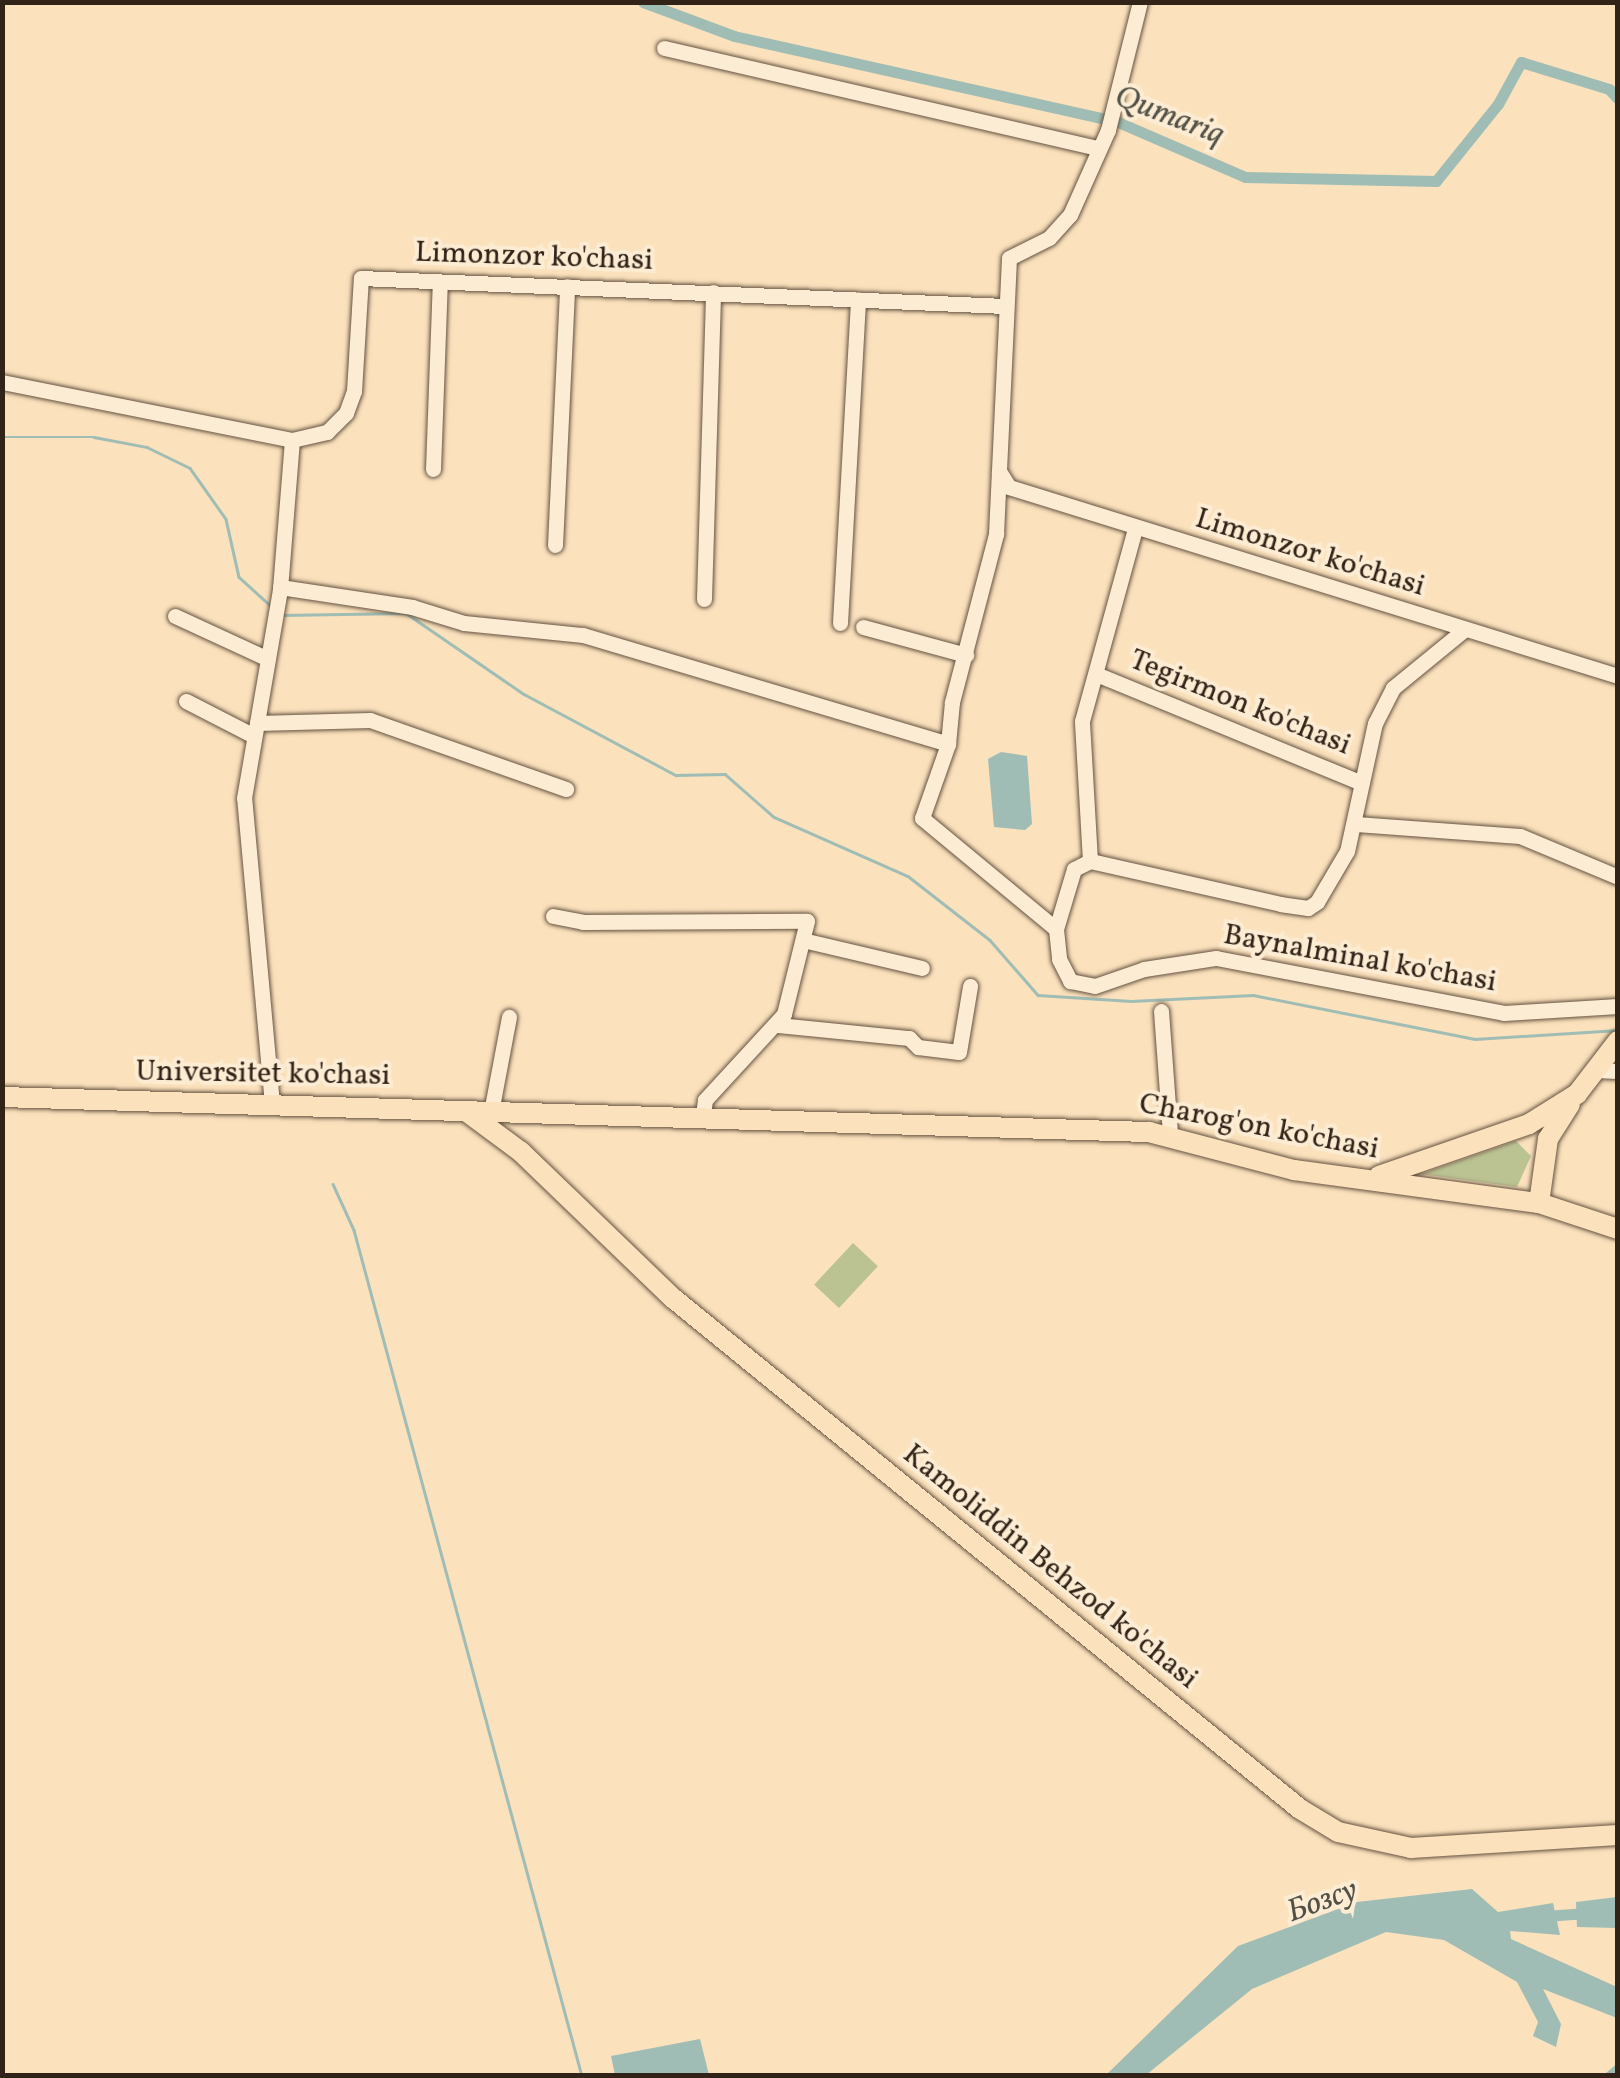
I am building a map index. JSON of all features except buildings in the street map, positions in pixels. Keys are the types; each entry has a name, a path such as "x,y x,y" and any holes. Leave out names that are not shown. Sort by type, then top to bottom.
{"main road":[{"path":"1367,1180 1509,1133 1577,1094 1607,1070 1618,1041"},
{"path":"1538,1204 1548,1139 1577,1094"},
{"name":"Universitet ko'chasi","path":"2,1097 522,1113"},
{"name":"Kamoliddin Behzod ko'chasi","path":"466,1112 521,1152 674,1299 1300,1810 1338,1832 1410,1848 1618,1835"},
{"name":"Charog'on ko'chasi","path":"522,1113 703,1115 1170,1135 1294,1170 1538,1204 1618,1229"},
{"path":"521,1152 522,1113"}],"street":[{"path":"1135,528 1082,721 1090,861 1074,869 1056,929 922,818 948,744 996,534 1009,258 1060,229 1108,130 1140,2"},
{"path":"664,48 1098,148"},
{"name":"Limonzor ko'chasi","path":"292,440 327,432 346,413 354,391 361,278 1004,306"},
{"path":"433,469 440,282"},
{"path":"556,545 567,286"},
{"path":"704,598 713,292"},
{"path":"840,623 858,300"},
{"path":"2,382 292,440 279,589 244,798 272,1104"},
{"name":"Limonzor ko'chasi","path":"998,468 1009,487 1618,676"},
{"path":"279,589 412,607 464,624 583,634 948,744"},
{"path":"175,616 268,659"},
{"path":"864,628 966,655"},
{"name":"Baynalminal ko'chasi","path":"1090,861 1308,908 1338,877 1356,824 1376,723 1394,688 1465,630"},
{"name":"Tegirmon ko'chasi","path":"1096,674 1362,783"},
{"path":"186,700 256,729 370,720 566,789"},
{"path":"1356,824 1520,836 1618,878"},
{"path":"553,916 582,922 803,916 807,941 778,1025 704,1100 703,1115"},
{"name":"Baynalminal ko'chasi","path":"1056,929 1070,981 1095,986 1144,970 1216,958 1504,1013 1618,1006"},
{"path":"807,941 922,968"},
{"path":"778,1025 909,1038 918,1047 959,1052 970,986"},
{"path":"1161,1011 1170,1135"},
{"path":"491,1112 509,1018"}],"green space":[{"path":"1516,1141 1531,1156 1517,1187 1421,1174"},
{"path":"853,1243 878,1266 839,1308 814,1285"}],"water":[{"path":"1001,752 1027,756 1032,824 1025,830 994,827 988,759"},
{"name":"Бозсу","path":"1472,1889 1498,1912 1553,1903 1560,1935 1510,1931 1511,1939 1617,1987 1617,2018 1543,1989 1561,2024 1556,2047 1533,2036 1538,2022 1517,1982 1444,1940 1386,1932 1252,1989 1146,2075 1106,2075 1238,1946 1357,1902"},
{"path":"1617,1897 1617,1928 1577,1927 1576,1902"},
{"path":"700,2039 709,2075 615,2075 611,2056"}],"waterway":[{"name":"Qumariq","path":"643,2 734,36 1118,122 1245,177 1436,181 1498,104 1521,62 1609,89 1618,99"},
{"path":"2,437 94,437 147,447 190,468 226,519 239,577 271,606"},
{"path":"281,615 406,613 524,694 676,775 725,774 774,817 908,876 990,940 1038,995 1131,1001 1253,995 1475,1039 1618,1030"},
{"path":"333,1184 354,1230 582,2076"},
{"path":"1545,1916 1576,1914"},
{"path":"1610,2076 1618,2069"}]}
